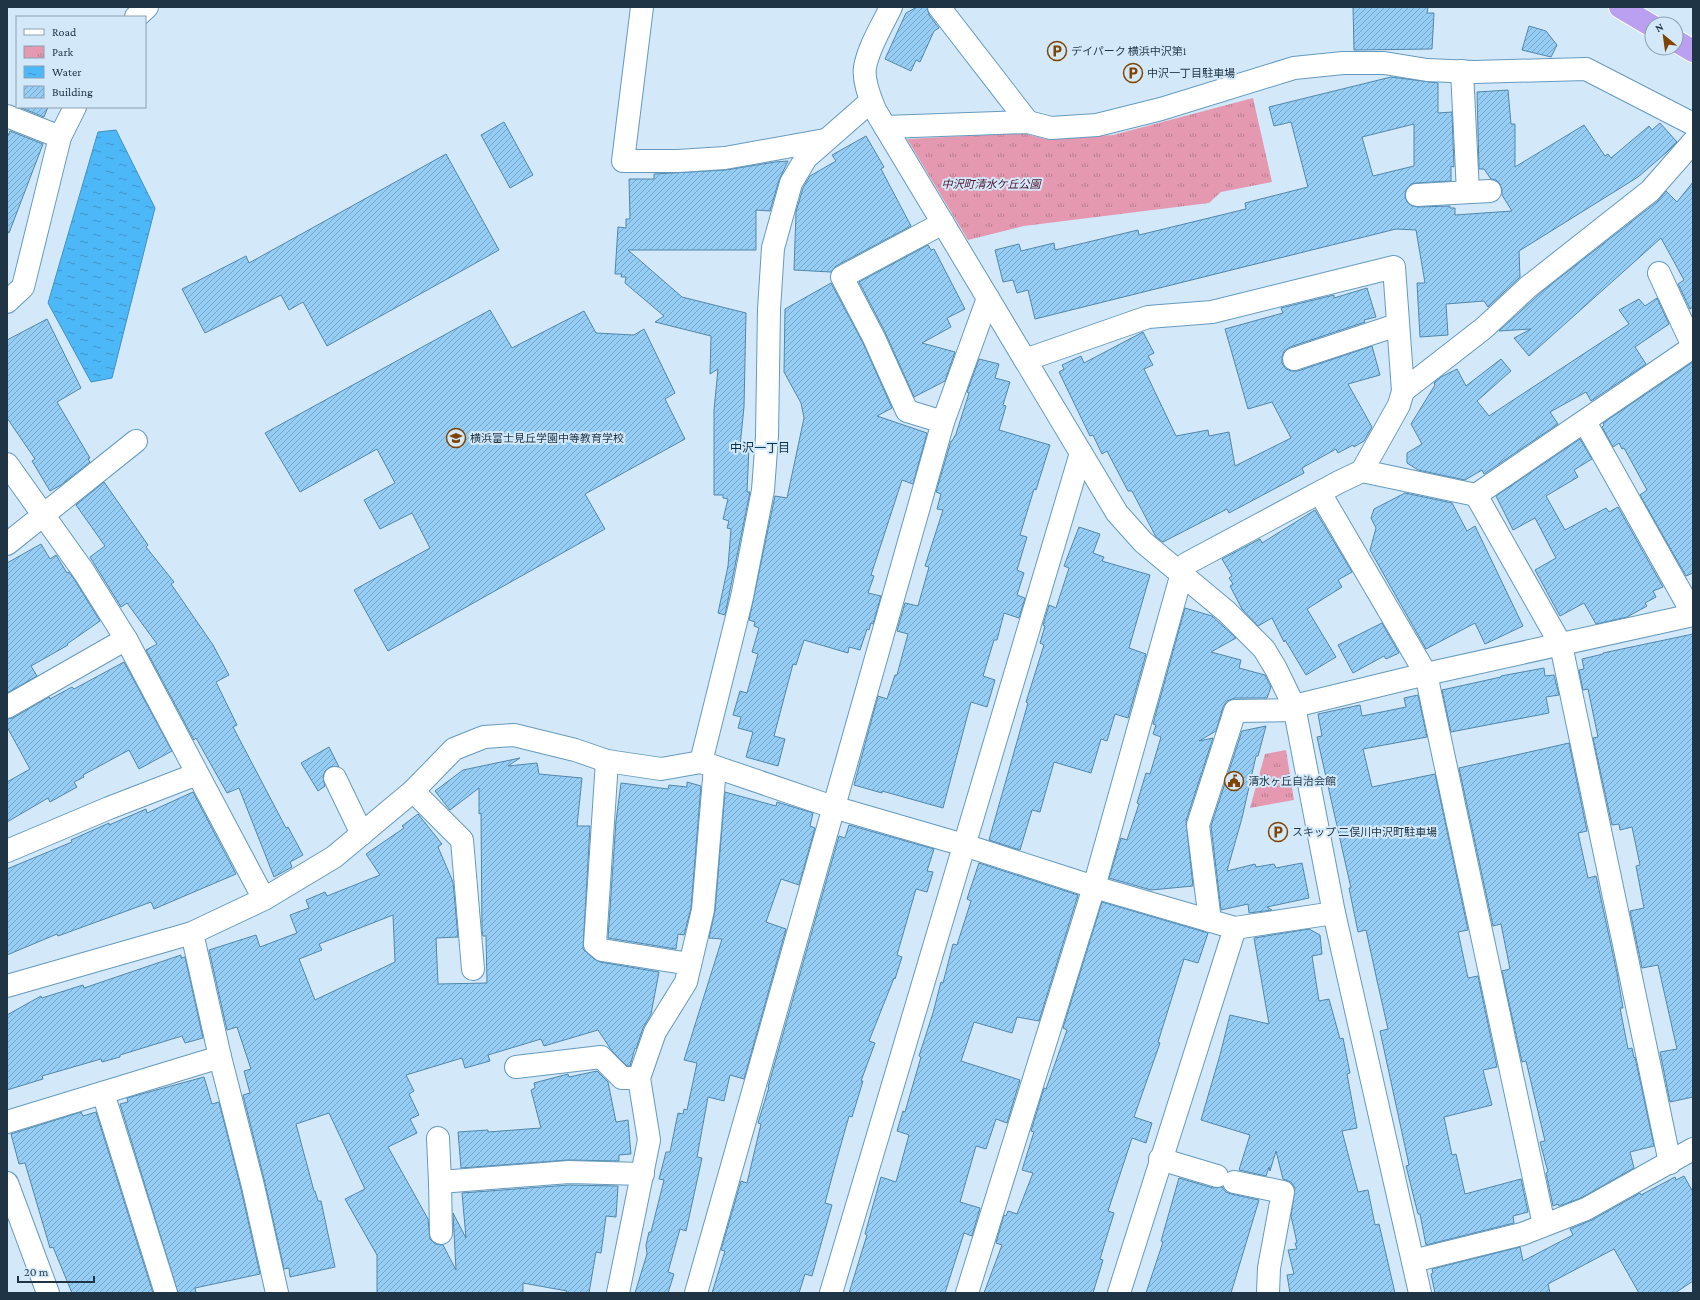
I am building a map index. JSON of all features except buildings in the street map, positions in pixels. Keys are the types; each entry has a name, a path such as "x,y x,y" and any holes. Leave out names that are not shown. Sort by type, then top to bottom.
{"highway":[{"path":"1620,7 1644,21"},
{"path":"1684,46 1693,52"}],"street":[{"path":"137,16 147,7"},
{"path":"642,7 623,161 678,161 725,158 825,140"},
{"path":"891,7 873,44 865,68 867,88 871,101 885,127 1117,513 1143,542 1227,612 1264,650 1276,669 1295,708 1334,913 1420,1293"},
{"path":"939,7 1028,122"},
{"path":"885,127 1028,122 1051,128 1097,125 1161,109 1294,68 1343,63 1384,63 1427,70 1462,71 1586,69 1693,124"},
{"path":"1462,71 1468,192"},
{"path":"618,1293 649,1140 638,1078 655,1032 686,982 703,910 708,764 763,490 767,436 769,309 772,248 790,183 806,158 871,101"},
{"path":"7,302 23,287 60,137 74,108"},
{"path":"7,116 60,137"},
{"path":"1403,391 1484,328 1528,287 1650,191 1693,142"},
{"path":"1417,195 1490,191"},
{"path":"943,223 842,277 874,338 907,411 943,422"},
{"path":"967,1293 1094,887 1182,573 1186,564 1362,471 1399,406 1403,391 1397,325 1394,267 1212,312 1148,317 1025,360"},
{"path":"1362,471 1476,495 1693,346 1659,273"},
{"path":"696,1293 943,422 988,298"},
{"path":"1294,359 1397,325"},
{"path":"1210,920 1198,825 1235,711 1295,708 1426,674 1693,615 1584,422"},
{"path":"7,544 136,441"},
{"path":"831,1293 1080,453"},
{"path":"7,464 84,572 126,639 264,899"},
{"path":"1320,493 1426,674 1544,1225"},
{"path":"1476,495 1561,645 1670,1163"},
{"path":"7,707 126,639"},
{"path":"7,986 192,933 264,899 334,857 413,791 454,749 484,737 514,735 576,750 607,761 661,769 708,764 833,807 964,845 1094,887 1235,928 1334,913"},
{"path":"607,761 595,944 602,950 690,964"},
{"path":"7,851 109,808 197,774"},
{"path":"335,778 362,834"},
{"path":"413,791 462,840 473,969"},
{"path":"1119,1293 1160,1159 1235,928"},
{"path":"192,933 220,1057 253,1186 277,1293"},
{"path":"7,1122 220,1057"},
{"path":"516,1067 601,1057 622,1078 638,1078"},
{"path":"103,1093 166,1293"},
{"path":"438,1138 441,1233"},
{"path":"1413,1261 1522,1234 1586,1209 1693,1150"},
{"path":"1160,1159 1225,1179 1283,1192 1269,1268 1268,1293"},
{"path":"440,1182 569,1172 643,1174"},
{"path":"7,1183 48,1293"}],"green space":[{"name":"中沢町清水ケ丘公園","path":"1253,98 1272,182 1221,192 1209,203 1024,226 968,240 907,139 1023,133 1046,139 1113,135"},
{"path":"1286,750 1294,800 1250,808 1265,754"}],"water":[{"path":"116,130 155,208 112,378 91,382 48,303 98,132"}],"place":[{"name":"デイパーク 横浜中沢第1","path":"1057,51"},
{"name":"中沢一丁目駐車場","path":"1133,73"},
{"name":"横浜富士見丘学園中等教育学校","path":"456,438"},
{"name":"清水ヶ丘自治会館","path":"1234,781"},
{"name":"スキップ 二俣川中沢町駐車場","path":"1278,832"}],"district":[{"name":"中沢一丁目","path":"760,448"}]}
